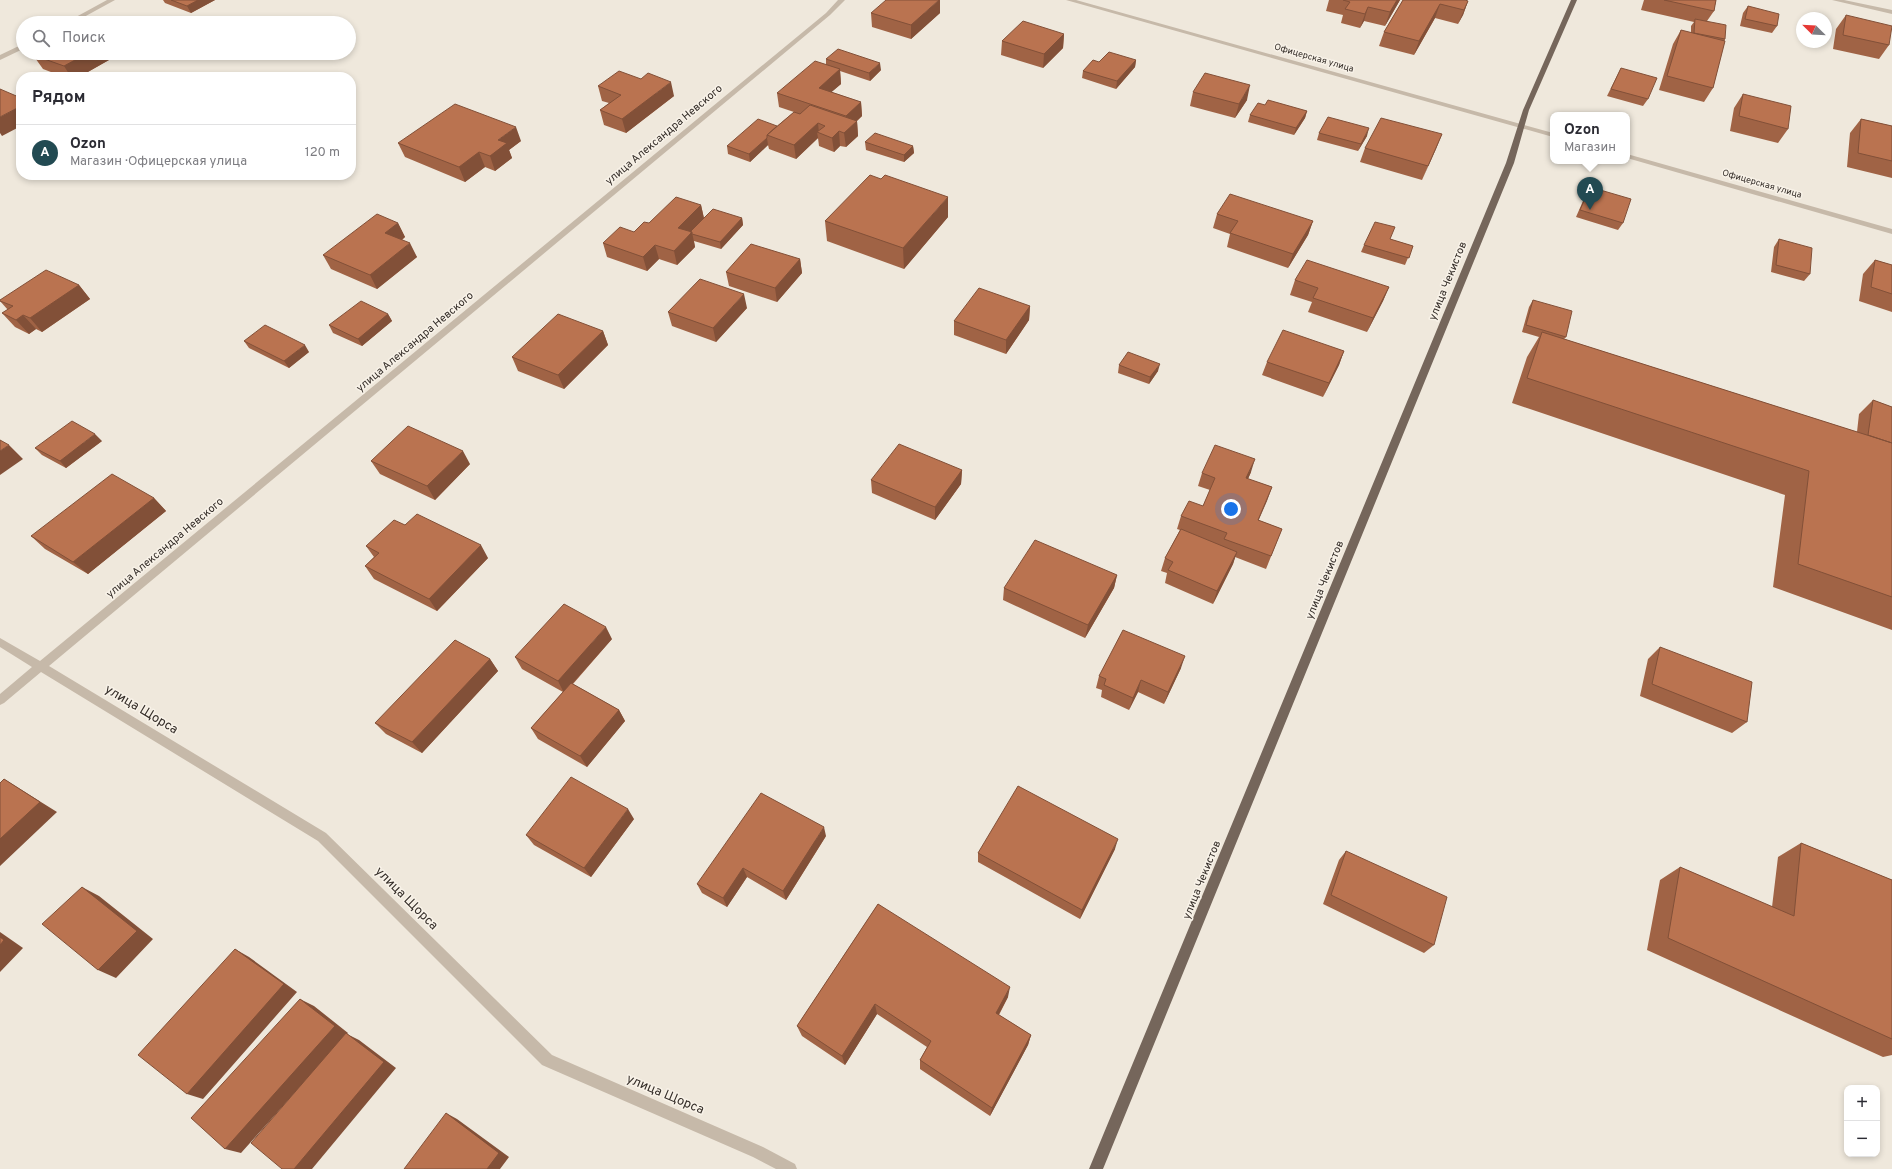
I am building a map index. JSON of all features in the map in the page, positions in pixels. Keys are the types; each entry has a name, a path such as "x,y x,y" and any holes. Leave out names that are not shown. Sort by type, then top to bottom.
{"main road":[{"name":"улица Чекистов","path":"1096,1169 1506,170 1520,126 1574,0"}],"street":[{"path":"81,16 112,0"},
{"name":"улица Александра Невского","path":"0,700 39,666 828,14 842,0"},
{"name":"Офицерская улица","path":"1069,0 1550,134"},
{"path":"1836,0 1892,12"},
{"path":"0,58 16,50"},
{"name":"Офицерская улица","path":"1630,157 1892,232"},
{"name":"улица Щорса","path":"0,642 322,837 547,1060 758,1152 790,1169"}],"building":[{"path":"171,0 198,0 187,6"},
{"path":"886,0 939,0 911,25 871,13"},
{"path":"1343,0 1397,0 1390,12 1368,7 1365,14 1345,9 1350,2"},
{"path":"1403,0 1468,1 1464,10 1440,4 1419,41 1384,32"},
{"path":"1664,0 1716,0 1714,11"},
{"path":"1748,6 1779,14 1777,26 1745,19"},
{"path":"1846,15 1892,26 1889,45 1843,35"},
{"path":"1695,19 1726,25 1725,39 1694,33"},
{"path":"1023,21 1064,34 1044,54 1002,41"},
{"path":"1681,30 1725,41 1713,88 1667,76"},
{"path":"838,49 880,63 869,73 826,59"},
{"path":"1109,52 1136,60 1117,81 1083,71 1093,60 1099,62"},
{"path":"47,60 75,60 64,66"},
{"path":"815,61 840,69 819,88 861,102 846,116 777,93"},
{"path":"1621,68 1657,78 1648,99 1611,89"},
{"path":"619,71 641,79 648,73 671,82 622,119 600,110 621,95 598,86"},
{"path":"1205,73 1250,85 1239,104 1193,92"},
{"path":"0,89 16,96 16,109 0,117"},
{"path":"1743,94 1791,106 1788,129 1739,116"},
{"path":"1268,100 1307,111 1296,128 1250,115 1258,103 1265,105"},
{"path":"455,104 516,127 498,140 507,143 490,156 479,152 459,167 398,143"},
{"path":"810,105 857,121 844,133 839,131 832,138 817,132 825,126 818,123 794,145 767,135 794,112 800,114"},
{"path":"1328,117 1369,128 1361,144 1319,133"},
{"path":"1381,118 1442,134 1428,166 1365,148"},
{"path":"758,119 777,126 767,135 767,138 749,154 727,146"},
{"path":"1861,119 1892,126 1892,161 1858,153"},
{"path":"875,133 913,146 904,155 865,142"},
{"path":"870,175 881,179 885,175 948,197 903,248 825,221"},
{"path":"1590,187 1631,199 1623,223 1580,210"},
{"path":"1230,194 1313,221 1293,254 1230,233 1238,221 1217,214"},
{"path":"676,197 701,205 678,228 692,232 674,251 655,245 643,257 603,243 620,227 634,232 644,222 649,223"},
{"path":"713,209 742,218 720,242 692,234 692,232 690,232"},
{"path":"377,214 398,223 385,233 410,243 370,275 323,255"},
{"path":"1375,222 1395,227 1390,239 1413,246 1409,258 1364,245"},
{"path":"1779,239 1812,248 1810,274 1776,265"},
{"path":"751,244 800,259 775,288 726,272"},
{"path":"1307,260 1389,287 1373,318 1313,298 1318,288 1295,280"},
{"path":"1875,260 1892,265 1892,294 1871,287"},
{"path":"46,270 79,285 30,318 23,315 16,320 2,313 13,306 0,300"},
{"path":"700,279 744,294 713,328 668,312"},
{"path":"979,288 1030,306 1006,340 954,321"},
{"path":"1533,300 1572,311 1566,337 1526,325"},
{"path":"361,301 388,314 358,339 329,325"},
{"path":"558,314 603,331 558,375 512,357"},
{"path":"265,325 305,345 284,361 244,341"},
{"path":"1283,330 1344,351 1329,383 1267,362"},
{"path":"1542,332 1892,443 1892,597 1798,564 1809,471 1527,378"},
{"path":"1128,352 1160,364 1150,377 1119,365"},
{"path":"1873,400 1892,407 1892,443 1868,435"},
{"path":"72,421 95,434 60,461 35,448"},
{"path":"408,426 463,451 427,486 371,461"},
{"path":"0,440 9,445 0,451"},
{"path":"899,444 962,470 935,507 871,480"},
{"path":"1215,445 1255,459 1246,478 1272,487 1258,520 1282,529 1271,556 1224,539 1227,533 1181,516 1189,501 1203,506 1215,478 1202,473"},
{"path":"112,474 154,498 73,562 31,536"},
{"path":"417,514 481,545 429,599 365,566 379,553 366,546 394,520 405,525"},
{"path":"1181,529 1237,552 1217,591 1168,570 1173,562 1165,558"},
{"path":"1035,540 1117,575 1088,625 1004,588"},
{"path":"564,604 606,627 558,681 515,657"},
{"path":"1123,630 1185,656 1168,692 1141,680 1133,698 1104,685 1106,679 1099,676"},
{"path":"455,640 490,659 412,742 375,723"},
{"path":"1660,647 1752,682 1747,722 1652,684"},
{"path":"571,683 619,710 580,756 531,728"},
{"path":"571,777 628,809 584,868 526,835"},
{"path":"4,779 40,802 0,839 0,783"},
{"path":"1018,786 1118,839 1082,910 978,853"},
{"path":"761,793 824,827 783,891 743,868 723,898 697,884"},
{"path":"1801,843 1892,880 1892,1039 1668,938 1680,867 1794,916"},
{"path":"1346,851 1447,897 1434,945 1331,895"},
{"path":"82,887 137,931 98,970 42,924"},
{"path":"878,904 1010,987 996,1013 1031,1035 992,1108 920,1060 931,1041 875,1004 842,1056 797,1026"},
{"path":"0,937 4,940 0,945"},
{"path":"235,949 284,984 187,1094 138,1055"},
{"path":"300,999 335,1026 225,1149 191,1118"},
{"path":"346,1033 384,1062 294,1169 282,1169 251,1143"},
{"path":"446,1113 499,1153 487,1169 404,1169"}],"place":[{"name":"Ozon","path":"1590,210"}]}
